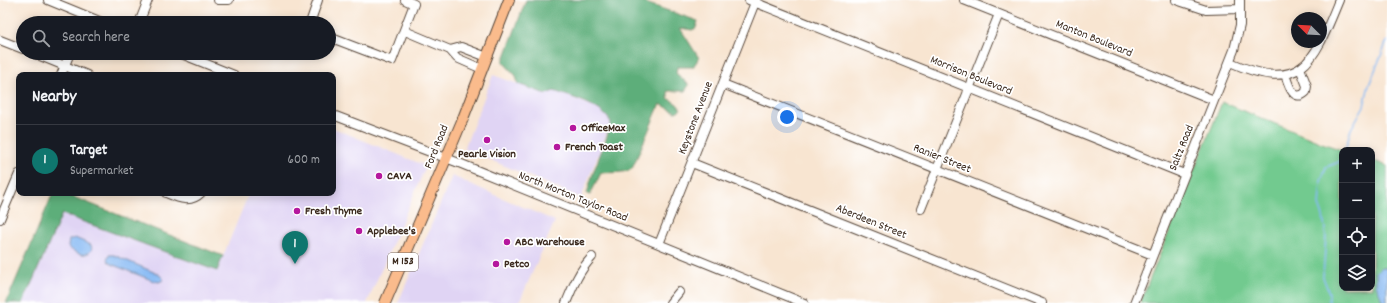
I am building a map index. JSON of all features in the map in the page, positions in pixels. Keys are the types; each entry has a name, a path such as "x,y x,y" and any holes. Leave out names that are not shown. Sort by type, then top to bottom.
{"main road":[{"name":"Ford Road","path":"385,303 446,158 509,0"}],"street":[{"path":"48,0 78,16"},
{"path":"142,16 148,0"},
{"path":"218,0 230,0"},
{"path":"312,16 318,0"},
{"path":"336,41 392,62 414,4 405,0"},
{"name":"Manton Boulevard","path":"964,0 1214,100"},
{"path":"1176,0 1206,10 1227,11 1240,9"},
{"name":"Saltz Road","path":"1134,303 1184,174 1230,62 1238,36 1240,0"},
{"path":"1230,62 1264,75 1285,74 1300,68 1317,51 1339,0"},
{"name":"Keystone Avenue","path":"659,244 692,163 753,1"},
{"name":"Morrison Boulevard","path":"753,1 1184,174"},
{"path":"921,209 998,14"},
{"path":"405,31 450,50 457,58 482,69"},
{"path":"0,40 16,46"},
{"path":"450,50 461,47 487,57"},
{"path":"50,60 80,72"},
{"path":"62,72 67,60"},
{"path":"196,60 226,72"},
{"path":"1285,74 1292,93 1296,96 1302,95 1306,92 1307,86 1300,68"},
{"name":"Ranier Street","path":"722,84 1153,255"},
{"name":"North Morton Taylor Road","path":"336,116 446,158 804,303"},
{"name":"Aberdeen Street","path":"692,163 1042,303"},
{"path":"0,219 16,181"},
{"path":"174,196 179,198 192,196"},
{"path":"566,303 580,272 592,257"},
{"path":"670,303 679,292"}],"shaded area":[{"path":"493,75 546,94 554,90 597,108 606,114 611,122 581,198 464,149"},
{"path":"336,129 426,166 367,303 23,303 62,213 217,271 248,196 336,196"},
{"path":"452,176 555,221 519,303 398,303"}],"green space":[{"path":"526,0 637,0 698,21 696,28 692,30 680,28 699,58 693,67 677,67 676,73 689,85 685,91 668,91 668,98 677,104 681,109 676,112 660,104 632,169 621,172 601,173 590,195 587,194 589,185 611,122 600,111 586,102 554,91 546,94 518,84 516,76 503,62"},
{"path":"1222,102 1339,149 1339,291 1375,291 1375,161 1387,166 1387,303 1140,303"},
{"path":"52,196 71,196 223,256 217,271 62,214 23,303 6,303"}],"water":[{"path":"75,238 91,245 92,249 90,252 87,254 80,254 68,247 69,240"},
{"path":"109,255 114,255 158,274 163,278 163,280 159,282 154,281 111,264 107,260"},
{"path":"1381,267 1387,268 1387,303 1383,303 1376,285 1376,272"}],"waterway":[{"path":"1346,147 1351,129 1364,106 1369,85 1387,41"},
{"path":"1329,303 1329,293 1323,277 1326,236 1323,216 1319,205 1321,181 1326,167 1339,162"}],"place":[{"name":"OfficeMax","path":"573,128"},
{"name":"Pearle Vision","path":"487,140"},
{"name":"French Toast","path":"557,147"},
{"name":"CAVA","path":"379,176"},
{"name":"Fresh Thyme","path":"297,211"},
{"name":"Applebee's","path":"359,231"},
{"name":"ABC Warehouse","path":"507,242"},
{"name":"Target","path":"295,264"},
{"name":"Petco","path":"496,264"}]}
